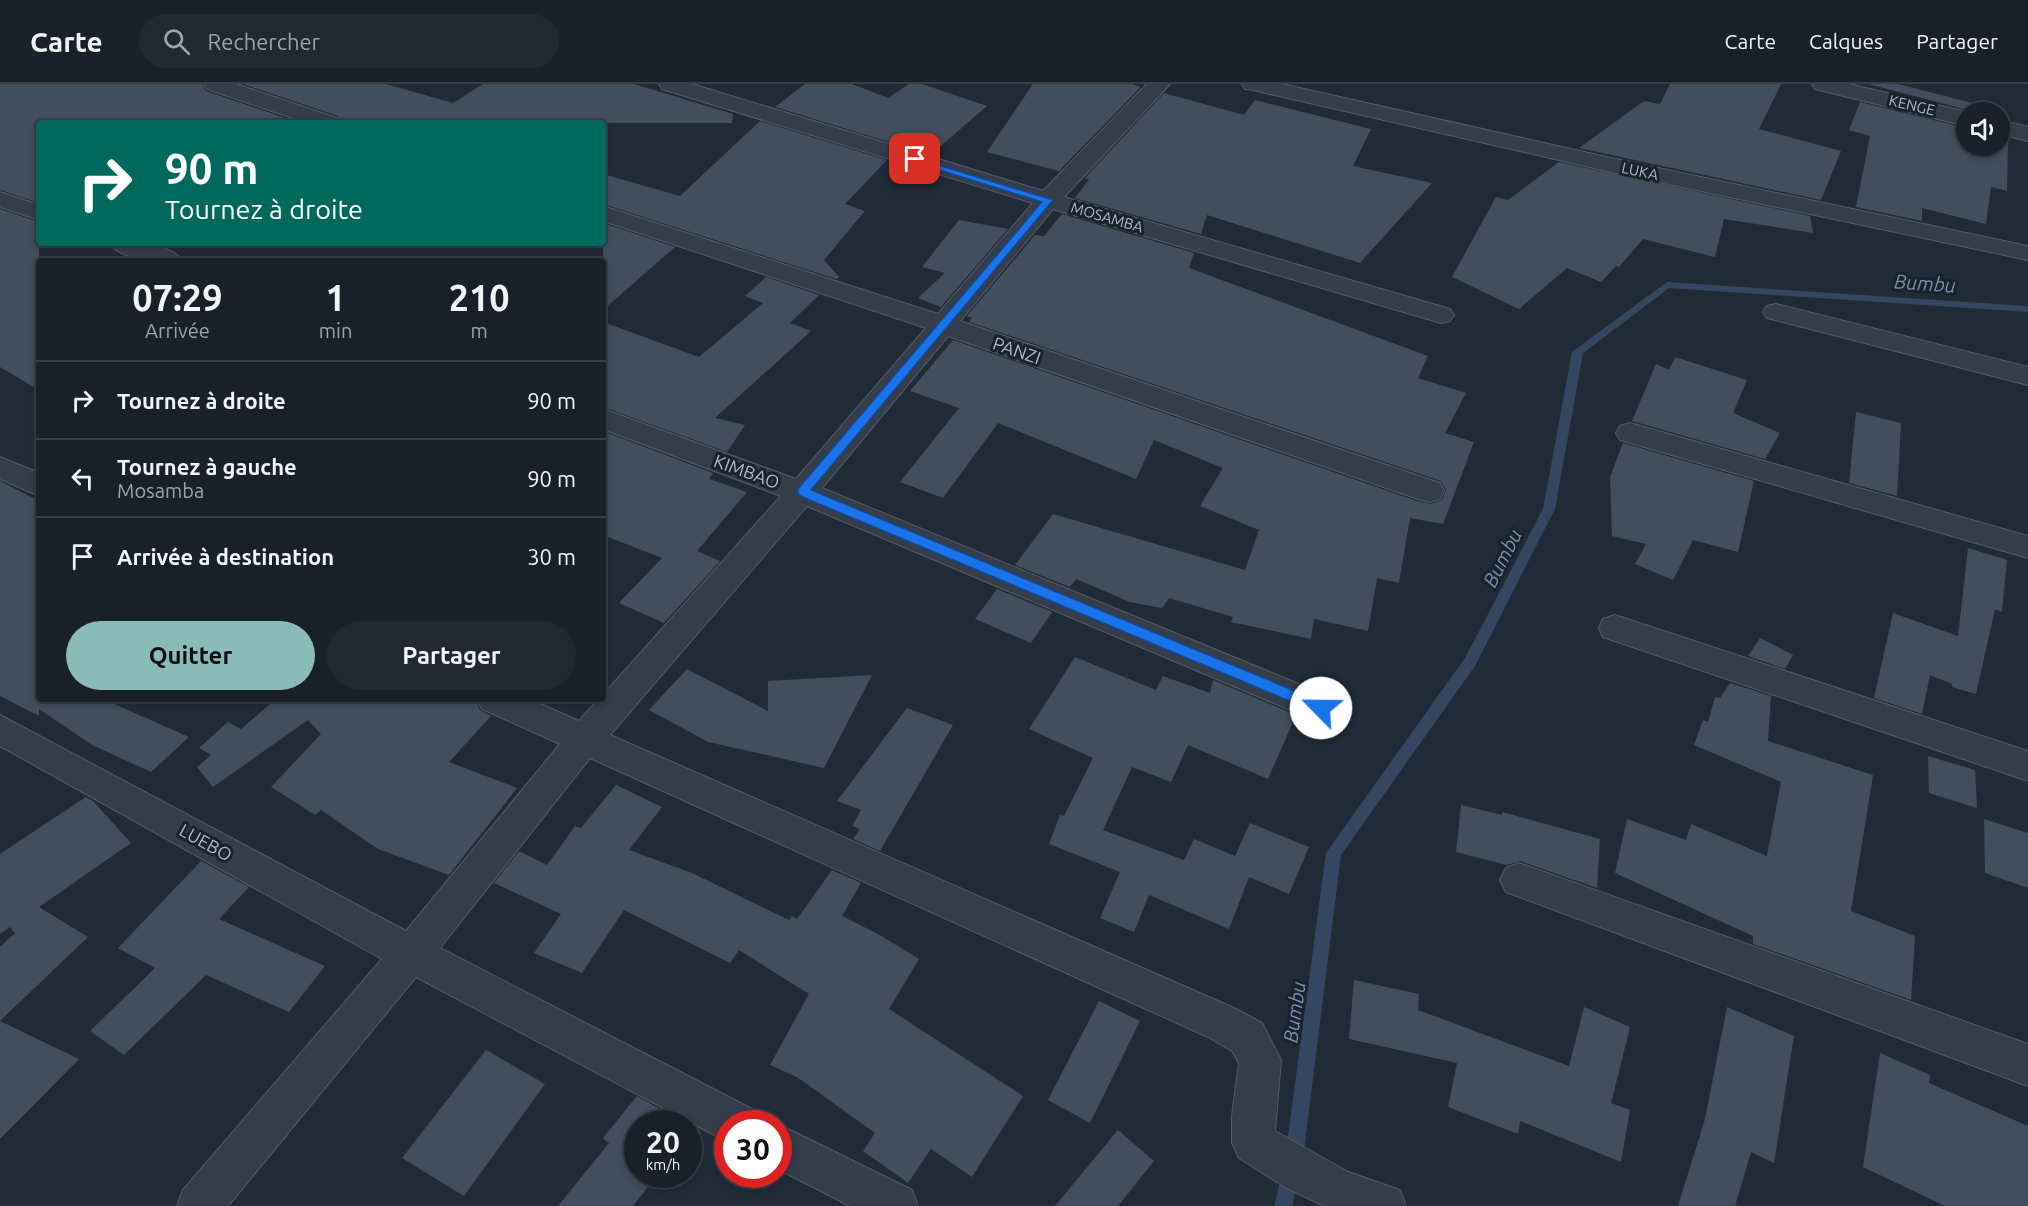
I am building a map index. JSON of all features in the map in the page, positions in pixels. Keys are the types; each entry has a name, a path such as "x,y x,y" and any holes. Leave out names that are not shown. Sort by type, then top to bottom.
{"street":[{"path":"215,84 320,120"},
{"name":"MOSAMBA","path":"670,84 1048,200 1441,315"},
{"path":"199,1206 411,954 583,741 802,492 1048,200 1159,84"},
{"name":"LUKA","path":"1254,84 1623,167 2028,254"},
{"name":"KENGE","path":"1823,84 1956,116"},
{"path":"2010,130 2028,134"},
{"path":"0,199 36,212"},
{"name":"PANZI","path":"606,214 944,325 1429,491"},
{"path":"129,246 162,258"},
{"path":"1776,312 2028,376"},
{"name":"KIMBAO","path":"606,420 802,492 1321,708"},
{"path":"1630,433 2028,547"},
{"path":"0,467 36,484"},
{"path":"1615,628 2028,766"},
{"path":"500,702 583,741 1222,1023 1247,1037 1260,1060 1252,1116 1254,1143 1288,1165 1366,1201"},
{"name":"LUEBO","path":"0,729 411,954 714,1112"},
{"path":"1519,880 2028,1065"},
{"path":"792,1152 896,1206"}],"building":[{"path":"0,84 202,84 206,91 291,120 36,120 36,202 0,190"},
{"path":"243,84 386,84 453,103 483,84 634,84 733,114 732,123 606,123 606,120 340,120 338,116"},
{"path":"805,84 852,84 888,98 909,84 922,84 987,106 936,150 905,141 902,146 775,107"},
{"path":"1033,84 1132,84 1141,87 1059,171 987,152"},
{"path":"1670,84 1781,84 1759,129 1841,151 1821,200 1579,148 1644,101 1660,104"},
{"path":"1868,84 1898,84 1968,102 1956,102 1956,107"},
{"path":"1164,93 1244,115 1255,100 1371,129 1353,166 1432,183 1360,263 1207,215 1201,234 1075,198 1089,180 1085,178"},
{"path":"1860,102 1956,126 1956,156 2008,156 2007,191 1991,187 1986,224 1922,208 1922,221 1856,207 1870,136 1849,130"},
{"path":"760,121 887,160 845,204 865,211 824,260 839,277 836,279 606,205 606,175 680,196"},
{"path":"1559,162 1810,216 1813,233 1724,219 1715,257 1643,239 1619,267 1616,266 1601,282 1567,268 1519,309 1452,277 1496,197 1508,200"},
{"path":"0,209 36,221 36,246 39,246 39,258 36,258 36,388 0,367"},
{"path":"1062,214 1194,253 1189,268 1428,356 1418,378 1466,393 1445,433 1474,442 1443,524 1410,518 1399,583 1377,578 1368,631 1314,619 1311,639 1231,622 1233,617 1169,598 1162,608 1130,602 1076,579 1070,587 1015,565 1053,514 1245,570 1259,530 1200,506 1223,468 1154,440 1136,479 998,423 943,498 900,482 959,408 910,391 953,340 1417,501 1430,504 1442,500 1446,490 1441,481 969,322 972,318 967,316 1035,235 1044,236"},
{"path":"959,220 1008,229 941,307 918,298 945,273 922,267"},
{"path":"606,224 675,247 606,307 606,258 603,258 603,246 606,246"},
{"path":"766,277 819,295 790,323 811,331 715,418 745,425 727,452 606,408 606,323 699,357 763,303 745,296"},
{"path":"1675,357 1747,380 1733,413 1780,433 1765,459 1632,421 1656,364 1669,370"},
{"path":"1856,412 1901,423 1897,496 1849,483"},
{"path":"606,432 713,473 709,479 747,492 697,551 720,561 664,623 619,603 662,558 606,536"},
{"path":"1623,443 1754,481 1738,552 1693,540 1673,580 1635,564 1646,544 1612,536 1610,477"},
{"path":"0,481 36,499 36,702 110,702 189,737 151,772 92,745 39,709 39,716 0,696"},
{"path":"1968,548 2007,560 2002,612 1995,609 1976,694 1952,687 1952,684 1930,675 1922,714 1874,698 1893,613 1958,636"},
{"path":"997,589 1052,612 1031,643 975,619"},
{"path":"1760,638 1793,655 1785,669 1748,656"},
{"path":"1075,657 1156,690 1163,676 1210,693 1213,680 1296,715 1268,779 1188,745 1171,782 1132,767 1103,830 1184,860 1194,839 1235,856 1250,823 1309,847 1289,894 1249,877 1229,929 1149,895 1134,932 1100,918 1120,872 1049,844 1060,815 1064,816 1093,758 1029,729"},
{"path":"687,669 768,711 768,681 872,675 824,768 708,742 649,710"},
{"path":"1730,683 1771,696 1768,741 1873,775 1851,911 1915,936 1911,1000 1753,944 1753,936 1615,873 1627,819 1686,840 1691,824 1767,856 1781,782 1694,745 1703,720 1708,722 1715,697 1720,698"},
{"path":"272,702 476,702 480,710 491,716 449,762 517,788 449,875 378,849 321,810 315,815 271,787 321,734 308,720 213,787 197,767 211,755 199,748 228,722 241,729"},
{"path":"907,708 953,725 880,851 853,839 860,829 852,826 861,810 837,801"},
{"path":"1928,756 1975,770 1977,808 1929,793"},
{"path":"616,785 662,807 629,850 692,873 789,920 792,916 797,919 832,870 861,883 842,916 878,934 919,959 889,1009 1023,1096 972,1177 931,1149 908,1183 863,1151 875,1133 797,1077 770,1065 809,994 739,950 730,963 624,910 582,973 534,953 561,914 494,883 519,851 547,865 575,826 581,828"},
{"path":"86,797 93,801 131,843 39,907 88,937 0,1021 0,947 15,933 10,927 0,934 0,854"},
{"path":"1461,805 1502,815 1502,812 1600,839 1597,888 1520,861 1507,865 1456,852"},
{"path":"1984,819 2028,833 2028,888 1985,873"},
{"path":"201,861 249,887 219,919 325,966 289,1012 206,975 124,1055 90,1031 155,968 118,948"},
{"path":"1354,980 1419,994 1418,1010 1569,1066 1584,1007 1630,1027 1611,1103 1630,1110 1621,1162 1520,1121 1518,1134 1448,1107 1457,1063 1349,1039"},
{"path":"1099,1001 1140,1021 1090,1123 1048,1100"},
{"path":"1727,1007 1794,1036 1774,1163 1751,1152 1735,1206 1678,1206 1705,1119"},
{"path":"0,1021 79,1059 0,1139"},
{"path":"486,1050 545,1084 464,1196 402,1158"},
{"path":"1880,1053 1930,1075 1929,1083 2028,1126 2028,1206 1945,1206 1863,1167"},
{"path":"637,1096 662,1110 626,1110"},
{"path":"624,1112 624,1188 647,1188 633,1206 558,1206 609,1143 603,1138"},
{"path":"1118,1130 1154,1161 1118,1206 1055,1206"}],"waterway":[{"name":"Bumbu","path":"1283,1206 1293,1166 1334,853 1470,662 1549,509 1578,352 1667,285 2028,309"}],"route":[{"path":"915,159 1048,200 802,492 1321,708"}]}
